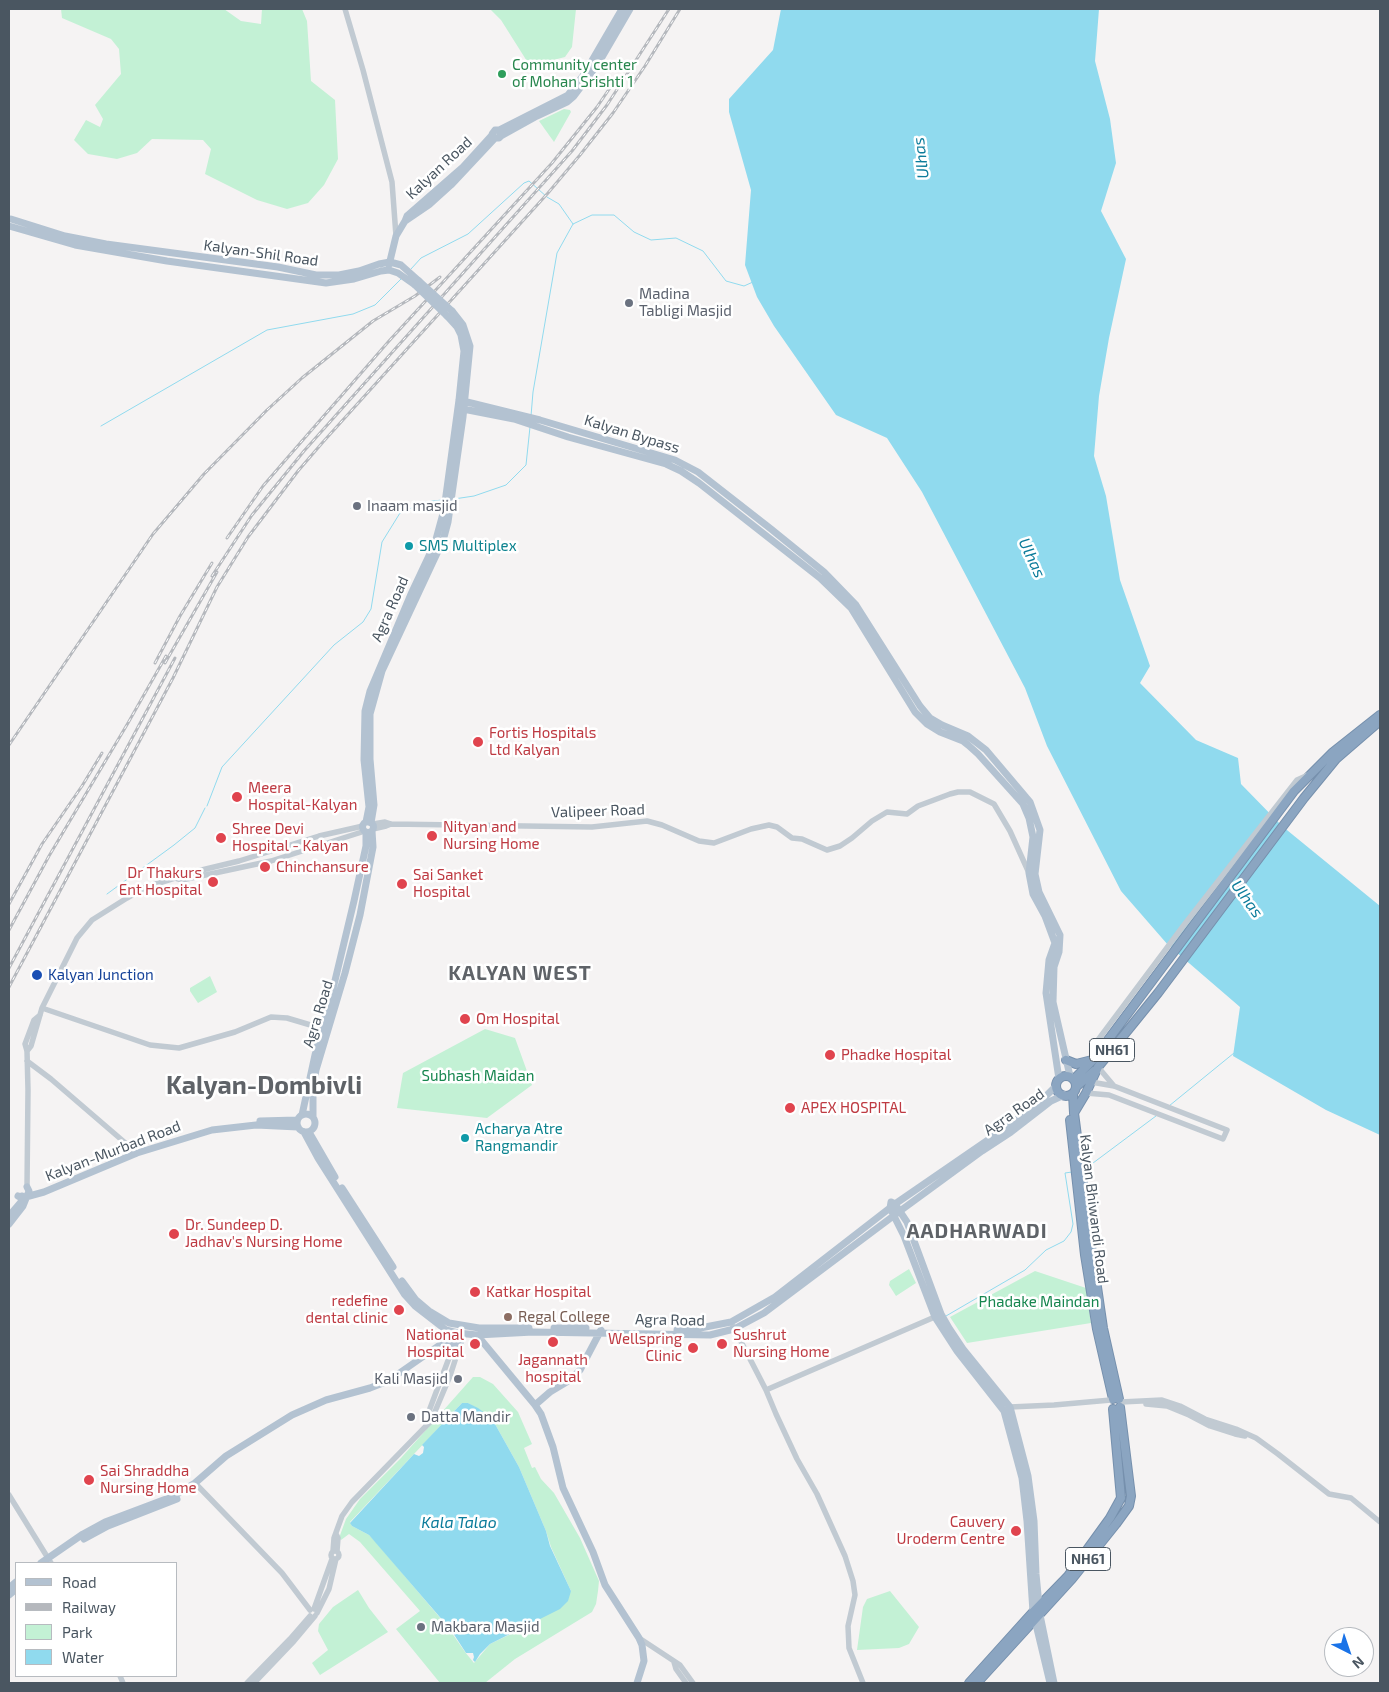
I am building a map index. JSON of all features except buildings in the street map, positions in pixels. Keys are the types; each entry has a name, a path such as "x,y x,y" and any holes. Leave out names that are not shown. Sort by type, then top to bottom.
{"highway":[{"name":"NH61","path":"1074,1113 1091,1082 1097,1062 1144,984 1292,790 1332,753 1380,715"},
{"name":"NH61","path":"1071,1088 1097,1062 1158,993 1304,798 1336,760 1380,721"},
{"path":"1066,1060 1076,1064 1097,1062"},
{"path":"1064,1076 1071,1088 1058,1092 1057,1083 1064,1076"},
{"name":"Kalyan Bhiwandi Road","path":"1071,1088 1077,1162"},
{"name":"Kalyan Bhiwandi Road","path":"1071,1088 1085,1255 1096,1325 1116,1403"},
{"name":"Kalyan Bhiwandi Road","path":"1078,1175 1089,1226 1103,1328 1116,1403"},
{"name":"NH61","path":"977,1683 1068,1576 1105,1525 1121,1498 1116,1403"},
{"name":"NH61","path":"968,1683 1036,1614"}],"main road":[{"name":"Kalyan Road","path":"574,92 622,9"},
{"name":"Kalyan Road","path":"389,270 396,236 404,221 411,218 437,198 465,172 497,135 574,92 598,64 630,9"},
{"name":"Kalyan-Shil Road","path":"10,220 65,236 98,243 316,275 332,276 390,262"},
{"name":"Kalyan-Shil Road","path":"10,220 75,245 112,253 318,282 334,283 389,270"},
{"path":"390,262 401,266 460,325 470,346 461,404"},
{"path":"389,270 398,272 417,283"},
{"name":"Kalyan Bypass","path":"461,404 483,412 514,416"},
{"name":"Kalyan Bypass","path":"461,404 492,409 539,423 568,437 667,461 699,482 822,575 851,608 915,712 934,728 968,745 1023,804 1029,818 1033,838 1032,873"},
{"name":"Agra Road","path":"449,489 462,420 461,404"},
{"name":"Agra Road","path":"299,1121 310,1088 325,1029 366,846 369,808 364,760 365,711 370,691 441,536 461,404"},
{"path":"462,420 483,412"},
{"path":"1032,873 1060,935 1059,952 1054,967 1053,1002 1071,1088"},
{"path":"1032,873 1034,894 1055,943 1049,960 1046,993 1057,1083"},
{"name":"Agra Road","path":"307,1132 416,1300 429,1311 450,1322 479,1328 695,1329 731,1322 775,1297 892,1205 1007,1128 1042,1100 1057,1083"},
{"name":"Agra Road","path":"307,1132 314,1127 315,1122 310,1088"},
{"name":"Agra Road","path":"307,1132 318,1158 405,1295 415,1306 459,1339 477,1335 600,1330 710,1335 734,1329 764,1313 982,1151 1071,1088"},
{"name":"Kalyan-Murbad Road","path":"24,1194 56,1184 136,1151 193,1133 237,1126 299,1121 309,1115 313,1117"},
{"path":"299,1121 307,1132"},
{"path":"9,1216 21,1202 24,1194"},
{"path":"9,1224 23,1206 24,1194"},
{"path":"892,1205 913,1260 938,1316 1007,1409 1028,1476 1035,1530 1032,1574 1036,1614 1052,1683"},
{"path":"897,1214 907,1222 921,1257 938,1316"},
{"path":"913,1260 921,1257"},
{"path":"535,1405 550,1392 570,1380 580,1370 600,1330"},
{"path":"477,1335 535,1405 548,1432 563,1488 605,1585 639,1638 644,1655 641,1659 635,1683"},
{"path":"49,1562 83,1539 108,1526 171,1500 196,1485 227,1460 293,1420 328,1404 387,1385 459,1339"}],"street":[{"path":"345,9 392,182 396,236"},
{"path":"1292,790 1297,780 1314,771"},
{"name":"Valipeer Road","path":"24,1194 28,1090 26,1044 34,1020 40,1015 77,938 92,920 146,888 175,878 182,880 263,863 369,827 391,824 592,827 647,821 662,825 699,841 714,843 751,828 769,825 777,827 792,838 802,839 827,850 840,846 872,820 888,812 907,814 918,806 958,792 970,792 994,804 1032,873"},
{"path":"42,1008 150,1045 179,1048 235,1032 271,1017 287,1018 325,1029"},
{"path":"27,1061 136,1151"},
{"path":"1097,1062 1114,1086"},
{"path":"1086,1093 1104,1095 1224,1139 1227,1130 1114,1086 1091,1082"},
{"path":"1104,1095 1107,1085"},
{"path":"766,1390 938,1316"},
{"path":"731,1322 766,1390 797,1459 817,1494 845,1556 853,1581 855,1596 848,1626 849,1648 863,1683"},
{"path":"254,1683 294,1641 321,1599 334,1559 330,1555 335,1551 334,1538 342,1516 352,1502 431,1421 464,1326"},
{"path":"1007,1409 1098,1401 1131,1404 1162,1400 1204,1421 1256,1438 1324,1491 1334,1496 1351,1498 1380,1522"},
{"path":"196,1485 214,1501 282,1573 313,1613"},
{"path":"9,1495 49,1562"},
{"path":"247,1683 290,1640 313,1613"},
{"path":"639,1638 674,1662 686,1683"},
{"path":"644,1655 653,1647"},
{"path":"682,1674 693,1683"}],"green space":[{"path":"61,9 224,9 241,21 261,24 262,9 302,9 307,21 311,81 335,100 338,159 324,185 308,203 287,209 257,200 205,174 211,149 203,140 152,139 137,153 117,159 88,154 74,140 86,120 100,127 103,119 95,105 121,74 119,49 111,39 62,18"},
{"path":"490,9 576,9 572,47 565,57 530,66 501,20"},
{"path":"564,109 571,112 554,142 539,121"},
{"path":"210,976 217,992 198,1003 190,988"},
{"name":"Subhash Maidan","path":"485,1029 515,1038 532,1085 487,1118 397,1108 403,1073"},
{"path":"909,1269 916,1283 896,1296 889,1285 890,1281"},
{"name":"Phadake Maindan","path":"1035,1271 1086,1288 1091,1323 967,1343 950,1317"},
{"path":"473,1377 480,1377 493,1384 518,1412 532,1444 524,1448 532,1468 535,1467 541,1479 554,1493 580,1538 599,1581 596,1604 592,1612 515,1659 485,1683 440,1683 396,1629 420,1611 360,1542 349,1534 341,1540 339,1538 346,1519 360,1499 401,1458","holes":["462,1403 468,1403 480,1410 495,1424 519,1467 571,1591 532,1624 490,1644 474,1663 447,1626 375,1541 369,1535 352,1526 350,1522"]},
{"path":"358,1590 369,1608 388,1632 320,1675 312,1663 328,1650 318,1631 319,1624 333,1607"},
{"path":"890,1591 919,1627 909,1644 899,1648 857,1650 863,1607 867,1599"}],"water":[{"name":"Ulhas","path":"781,9 1099,9 1095,61 1110,119 1116,163 1101,211 1126,259 1099,396 1094,456 1106,496 1120,580 1150,666 1140,683 1196,740 1238,758 1241,784 1282,826 1380,906 1380,1135 1326,1110 1233,1056 1240,1007 1168,945 1121,891 1047,746 1025,688 922,492 887,438 836,415 774,326 757,297 745,265 751,190 729,112 729,99 773,50"},
{"name":"Kala Talao","path":"462,1403 468,1403 478,1408 495,1424 519,1467 546,1531 550,1546 571,1591 568,1601 560,1609 490,1644 475,1662 473,1660 473,1653 466,1653 451,1630 369,1535 350,1523 414,1454 419,1456 423,1453 424,1447 422,1445"}],"waterway":[{"path":"411,269 421,258 468,234 524,183 529,181 547,197 559,204 573,224"},
{"path":"531,416 533,392 557,253 573,224 592,215 614,215 634,232 651,240 676,238 703,251 726,281 744,286 753,282"},
{"path":"101,426 267,330 353,314 375,305 401,279"},
{"path":"454,499 474,496 506,485 526,465 530,427"},
{"path":"207,806 222,767 334,645 363,622 371,609 382,542 400,513 425,502 442,500"},
{"path":"107,894 195,828 205,808"},
{"path":"1169,1106 1234,1053"},
{"path":"1085,1169 1156,1116"},
{"path":"946,1316 1025,1270 1046,1250 1064,1241 1071,1232 1073,1224 1065,1173 1072,1172"}],"railway":[{"path":"212,576 252,515 304,451 572,151 607,105 669,9"},
{"path":"9,987 173,678 217,587 248,537 298,471 323,442 548,193 580,155 613,113 680,9"},
{"path":"227,538 263,486 389,341 552,163 597,107 618,76"},
{"path":"9,745 153,534 204,474 267,410 302,378 373,321 415,296 440,277"},
{"path":"155,663 180,616 212,563"},
{"path":"165,663 217,572"},
{"path":"9,930 49,856 166,656"},
{"path":"9,968 175,658"},
{"path":"9,904 42,844 102,753"}],"place":[{"name":"Community center of Mohan Srishti 1","path":"502,74"},
{"name":"Madina Tabligi Masjid","path":"629,303"},
{"name":"Inaam masjid","path":"357,506"},
{"name":"SM5 Multiplex","path":"409,546"},
{"name":"Fortis Hospitals Ltd Kalyan","path":"478,742"},
{"name":"Meera Hospital-Kalyan","path":"237,797"},
{"name":"Nityan and Nursing Home","path":"432,836"},
{"name":"Shree Devi Hospital - Kalyan","path":"221,838"},
{"name":"Chinchansure","path":"265,867"},
{"name":"Dr Thakurs Ent Hospital","path":"213,882"},
{"name":"Sai Sanket Hospital","path":"402,884"},
{"name":"Kalyan Junction","path":"37,975"},
{"name":"Om Hospital","path":"465,1019"},
{"name":"Phadke Hospital","path":"830,1055"},
{"name":"APEX HOSPITAL","path":"790,1108"},
{"name":"Acharya Atre Rangmandir","path":"465,1138"},
{"name":"Dr. Sundeep D. Jadhav's Nursing Home","path":"174,1234"},
{"name":"Katkar Hospital","path":"475,1292"},
{"name":"redefine dental clinic","path":"399,1310"},
{"name":"Regal College","path":"508,1317"},
{"name":"Jagannath hospital","path":"553,1342"},
{"name":"National Hospital","path":"475,1344"},
{"name":"Sushrut Nursing Home","path":"722,1344"},
{"name":"Wellspring Clinic","path":"693,1348"},
{"name":"Kali Masjid","path":"458,1379"},
{"name":"Datta Mandir","path":"411,1417"},
{"name":"Sai Shraddha Nursing Home","path":"89,1480"},
{"name":"Cauvery Uroderm Centre","path":"1016,1531"},
{"name":"Makbara Masjid","path":"421,1627"}],"district":[{"name":"KALYAN WEST","path":"520,973"},
{"name":"Kalyan-Dombivli","path":"264,1086"},
{"name":"AADHARWADI","path":"977,1231"}]}
